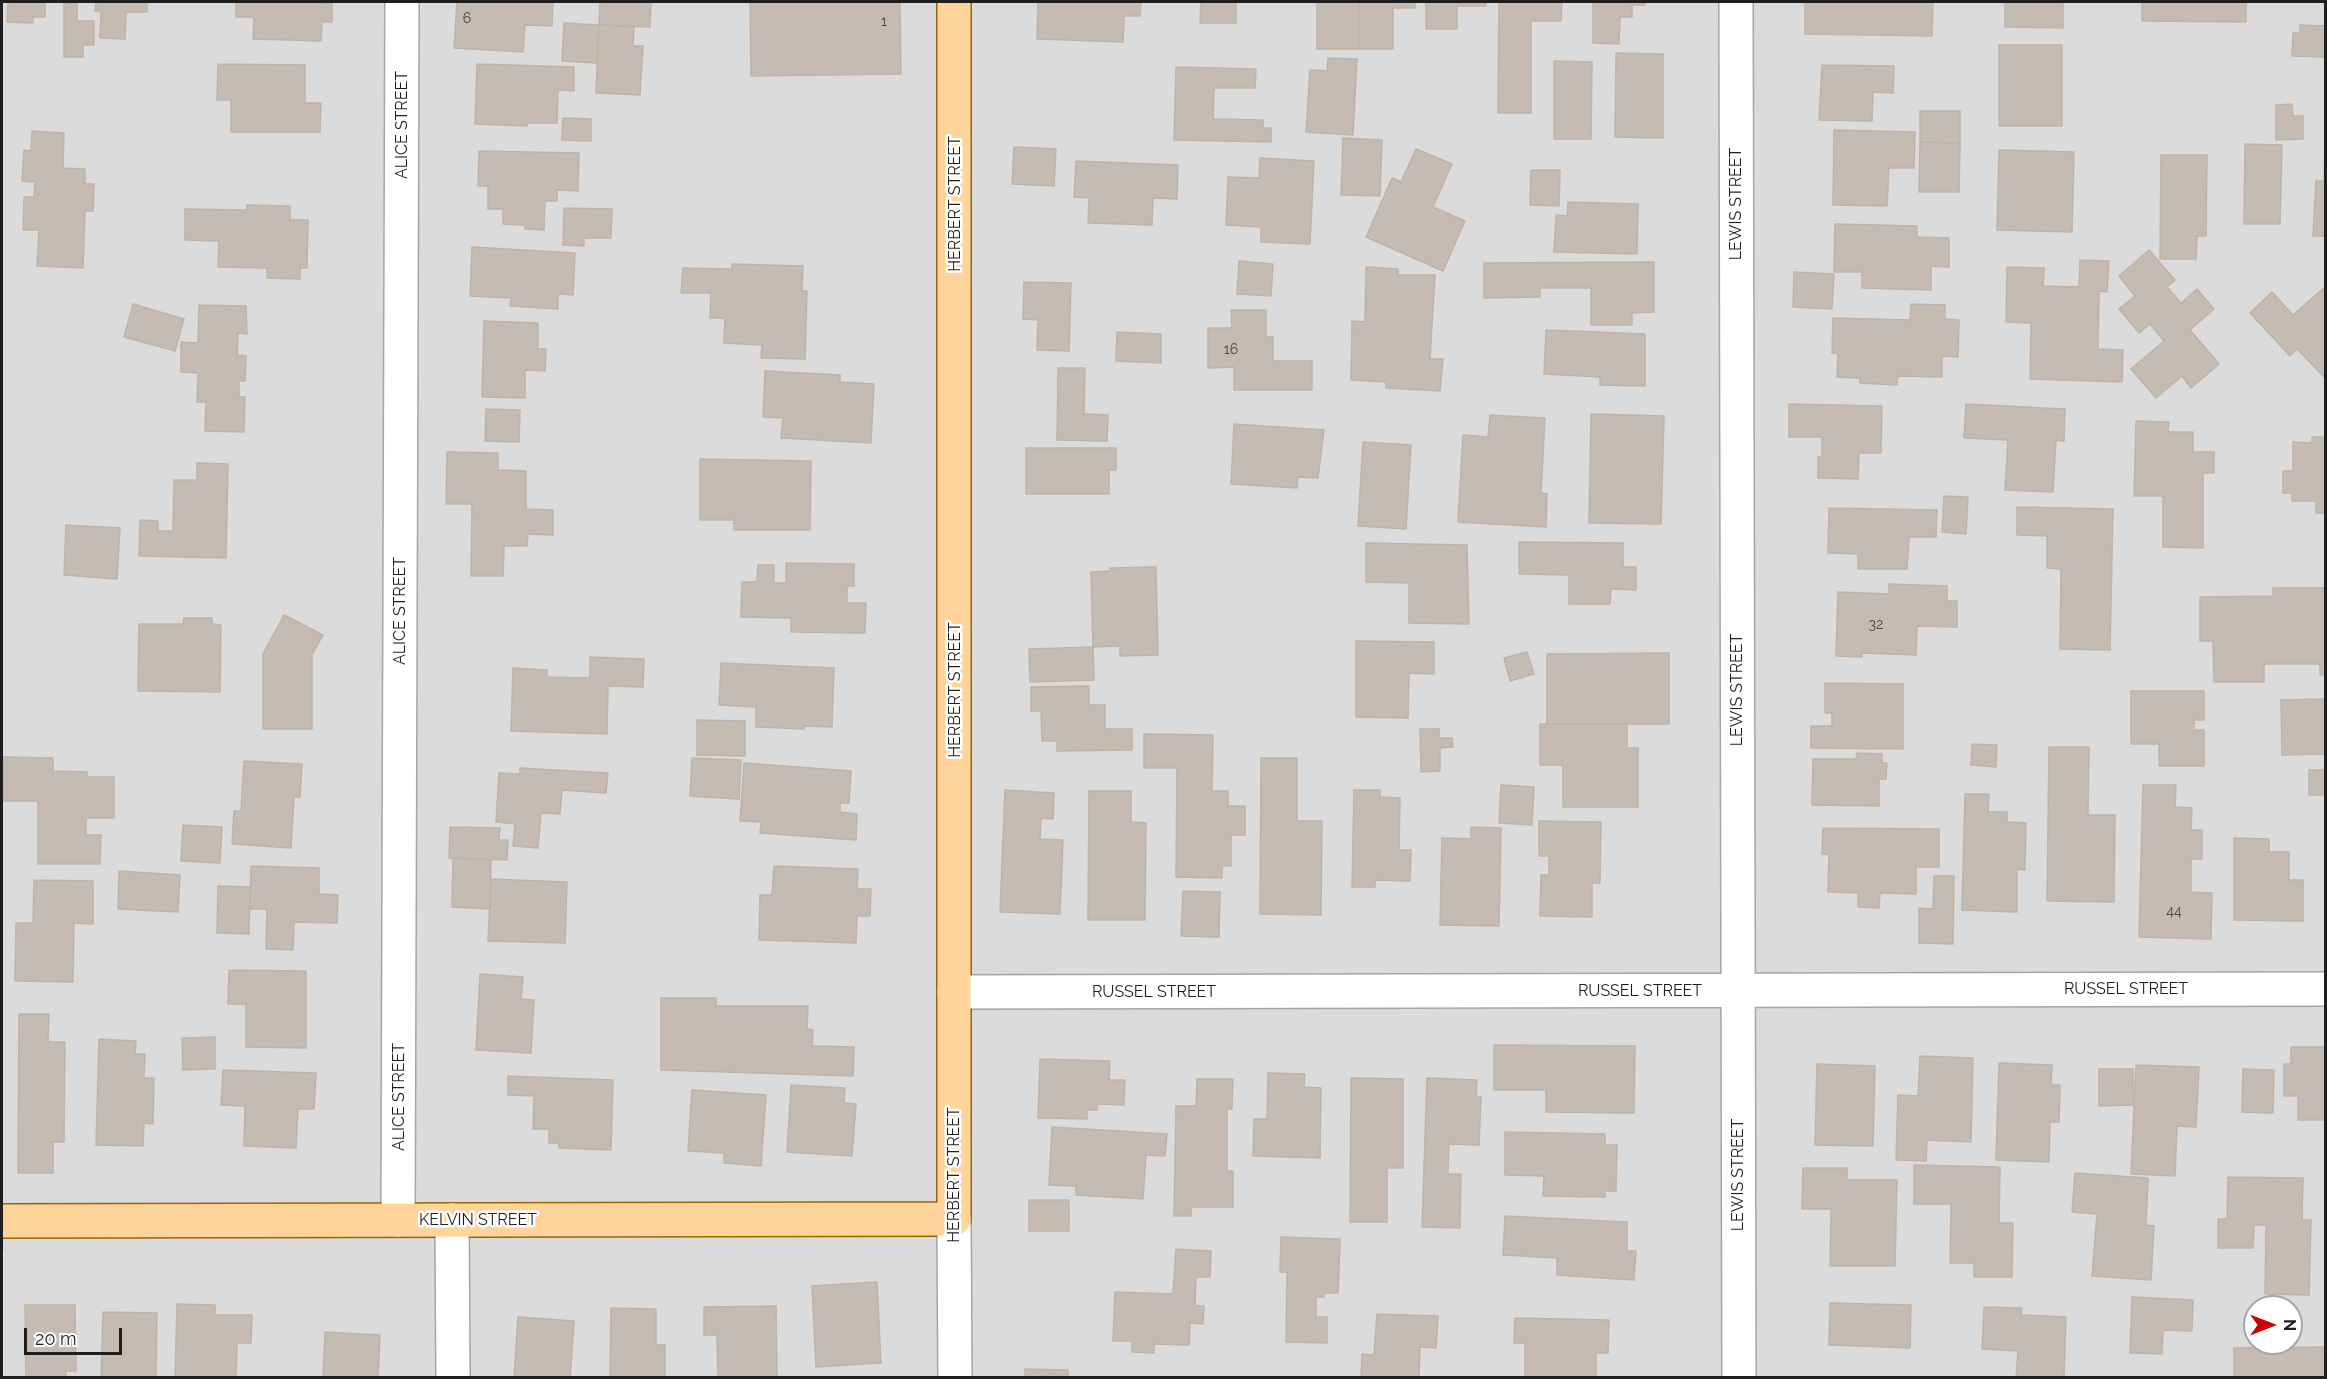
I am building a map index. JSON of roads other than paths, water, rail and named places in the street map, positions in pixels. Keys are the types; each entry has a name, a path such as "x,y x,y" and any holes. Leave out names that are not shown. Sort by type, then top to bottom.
{"main road":[{"name":"HERBERT STREET","path":"954,2 954,1219"},
{"name":"KELVIN STREET","path":"2,1221 954,1219"}],"street":[{"name":"ALICE STREET","path":"398,1220 402,2"},
{"name":"LEWIS STREET","path":"1736,2 1739,1377"},
{"name":"RUSSEL STREET","path":"954,992 2325,989"},
{"name":"HERBERT STREET","path":"954,1219 955,1377"},
{"path":"452,1220 453,1377"}]}
